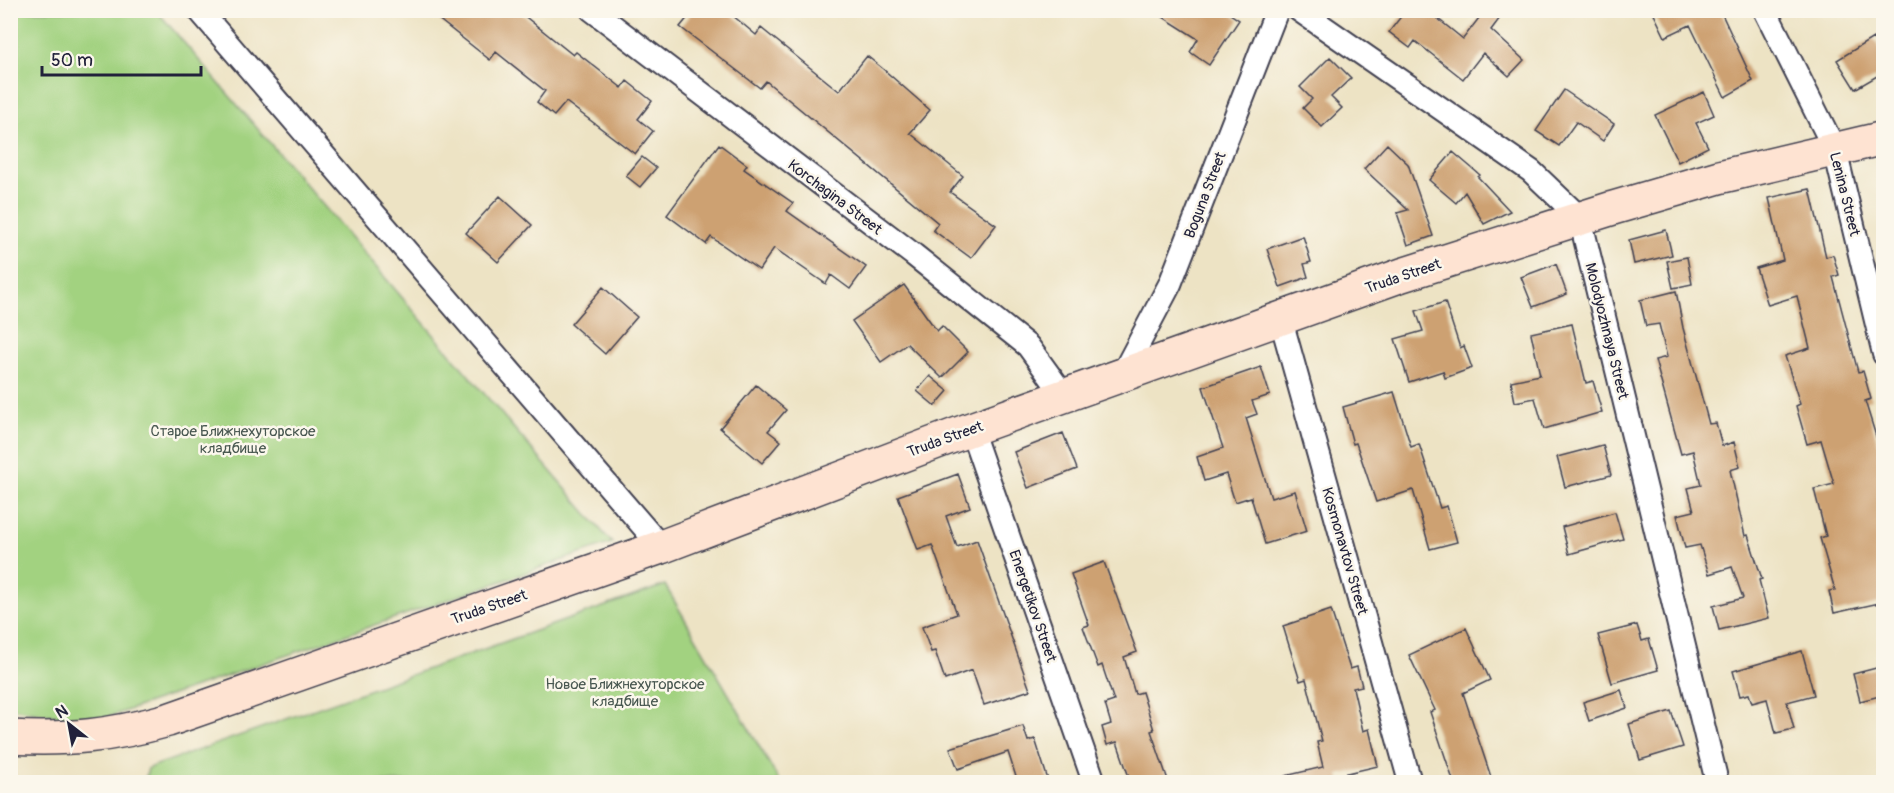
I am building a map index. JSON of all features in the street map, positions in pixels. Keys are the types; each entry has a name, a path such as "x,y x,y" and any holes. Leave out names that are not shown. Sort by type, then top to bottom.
{"street":[{"path":"199,10 662,547"},
{"name":"Korchagina Street","path":"592,10 914,255 1028,346 1065,397"},
{"name":"Boguna Street","path":"1122,375 1170,284 1277,10"},
{"path":"1299,10 1531,171 1580,218"},
{"name":"Lenina Street","path":"1765,10 1835,150 1884,354"},
{"name":"Truda Street","path":"10,736 79,738 122,733 145,727 662,547 971,429 1402,275 1580,218 1719,177 1884,138"},
{"name":"Molodyozhnaya Street","path":"1580,218 1717,783"},
{"name":"Kosmonavtov Street","path":"1281,320 1410,783"},
{"name":"Energetikov Street","path":"971,429 1094,783"}],"green space":[{"name":"Старое Ближнехуторское кладбище","path":"10,11 157,11 612,543 91,723 11,708"},
{"name":"Новое Ближнехуторское кладбище","path":"665,585 780,782 145,782 148,768"}],"building":[{"path":"427,10 517,10 573,55 576,52 622,88 627,81 652,101 638,119 653,131 635,154 566,102 554,116 537,102 545,91 496,52 490,60"},
{"path":"694,10 726,10 756,35 761,28 839,91 867,56 930,110 910,133 963,176 950,192 996,225 971,258 933,230 938,223 766,81 760,88 680,27"},
{"path":"1152,10 1224,10 1239,20 1209,65 1190,52 1198,39"},
{"path":"1406,10 1427,10 1463,39 1485,10 1490,10 1500,18 1491,30 1524,60 1509,76 1483,53 1463,79 1415,41 1410,48 1389,32"},
{"path":"1652,10 1720,10 1753,81 1725,97 1690,25 1665,37"},
{"path":"1873,38 1884,55 1884,72 1855,89 1837,60"},
{"path":"1330,57 1351,78 1331,97 1342,108 1322,127 1303,108 1312,99 1300,87"},
{"path":"1564,90 1614,124 1603,141 1576,122 1559,146 1536,131"},
{"path":"1704,92 1714,115 1696,123 1708,147 1678,162 1655,115"},
{"path":"719,144 747,165 744,169 793,203 787,211 866,267 850,289 831,275 826,284 774,248 759,270 711,237 706,244 667,215"},
{"path":"1387,144 1408,164 1433,236 1408,245 1397,213 1408,210 1364,169"},
{"path":"1453,152 1480,175 1478,177 1510,211 1484,224 1465,192 1456,203 1429,180"},
{"path":"642,157 656,168 640,187 626,176"},
{"path":"1810,189 1826,257 1833,255 1839,275 1833,277 1858,372 1863,371 1871,399 1865,401 1884,462 1884,602 1834,613 1829,591 1835,590 1820,538 1826,536 1814,489 1834,484 1821,440 1807,444 1796,406 1800,404 1785,356 1810,348 1797,296 1768,305 1756,268 1783,260 1769,198"},
{"path":"500,196 532,225 498,262 466,233"},
{"path":"1666,230 1672,255 1634,264 1629,240"},
{"path":"1303,236 1311,262 1304,264 1308,277 1280,287 1267,249"},
{"path":"1687,257 1692,284 1673,288 1667,261"},
{"path":"1556,264 1567,294 1533,307 1521,277"},
{"path":"904,285 937,331 942,326 968,352 942,378 907,344 881,362 852,321"},
{"path":"603,287 637,317 605,354 571,324"},
{"path":"1676,291 1683,328 1709,424 1716,423 1722,446 1734,442 1740,467 1730,470 1745,536 1748,535 1762,579 1759,580 1769,618 1719,630 1713,606 1743,598 1732,567 1709,574 1700,545 1685,548 1677,515 1694,511 1688,488 1701,485 1693,451 1681,454 1655,360 1667,357 1659,324 1646,326 1640,300"},
{"path":"1445,302 1460,348 1464,346 1472,368 1445,378 1443,371 1409,382 1395,339 1423,331 1416,311"},
{"path":"1572,324 1586,383 1593,381 1602,412 1544,429 1535,398 1515,402 1511,381 1540,375 1531,333"},
{"path":"1261,367 1270,395 1252,401 1257,414 1246,418 1271,498 1295,491 1307,531 1265,544 1251,497 1235,502 1226,474 1204,481 1197,457 1223,448 1203,387"},
{"path":"930,376 948,391 935,406 917,391"},
{"path":"756,385 786,410 768,431 781,441 762,463 720,428"},
{"path":"1394,392 1411,447 1419,444 1440,508 1447,506 1457,542 1430,549 1413,490 1376,502 1356,443 1353,444 1343,407"},
{"path":"1063,433 1077,469 1028,488 1014,452"},
{"path":"1603,445 1611,475 1565,487 1557,457"},
{"path":"958,474 970,507 946,516 957,547 977,540 1030,690 984,705 972,670 945,680 935,651 931,652 922,627 957,614 932,545 918,550 898,496"},
{"path":"1615,512 1623,539 1569,554 1562,527"},
{"path":"1104,562 1137,652 1124,657 1135,694 1142,692 1154,730 1151,731 1169,783 1131,783 1117,742 1107,745 1102,727 1111,724 1105,704 1114,701 1102,665 1098,667 1083,627 1089,625 1071,574"},
{"path":"1331,610 1350,669 1357,667 1362,686 1353,688 1363,731 1369,729 1378,766 1339,775 1341,783 1286,783 1285,776 1323,767 1317,742 1322,741 1306,679 1300,681 1283,626"},
{"path":"1637,625 1642,641 1649,639 1658,670 1612,683 1598,635"},
{"path":"1466,628 1490,680 1463,693 1493,783 1454,783 1430,712 1435,710 1409,655"},
{"path":"1802,651 1814,695 1787,702 1794,729 1776,733 1767,699 1752,703 1749,694 1740,696 1733,671"},
{"path":"1884,666 1884,695 1860,701 1853,674"},
{"path":"1621,690 1627,708 1589,721 1583,702"},
{"path":"1671,711 1683,747 1640,760 1629,724"},
{"path":"1023,726 1028,741 1035,739 1049,783 1018,783 1008,752 958,769 950,748"}]}
